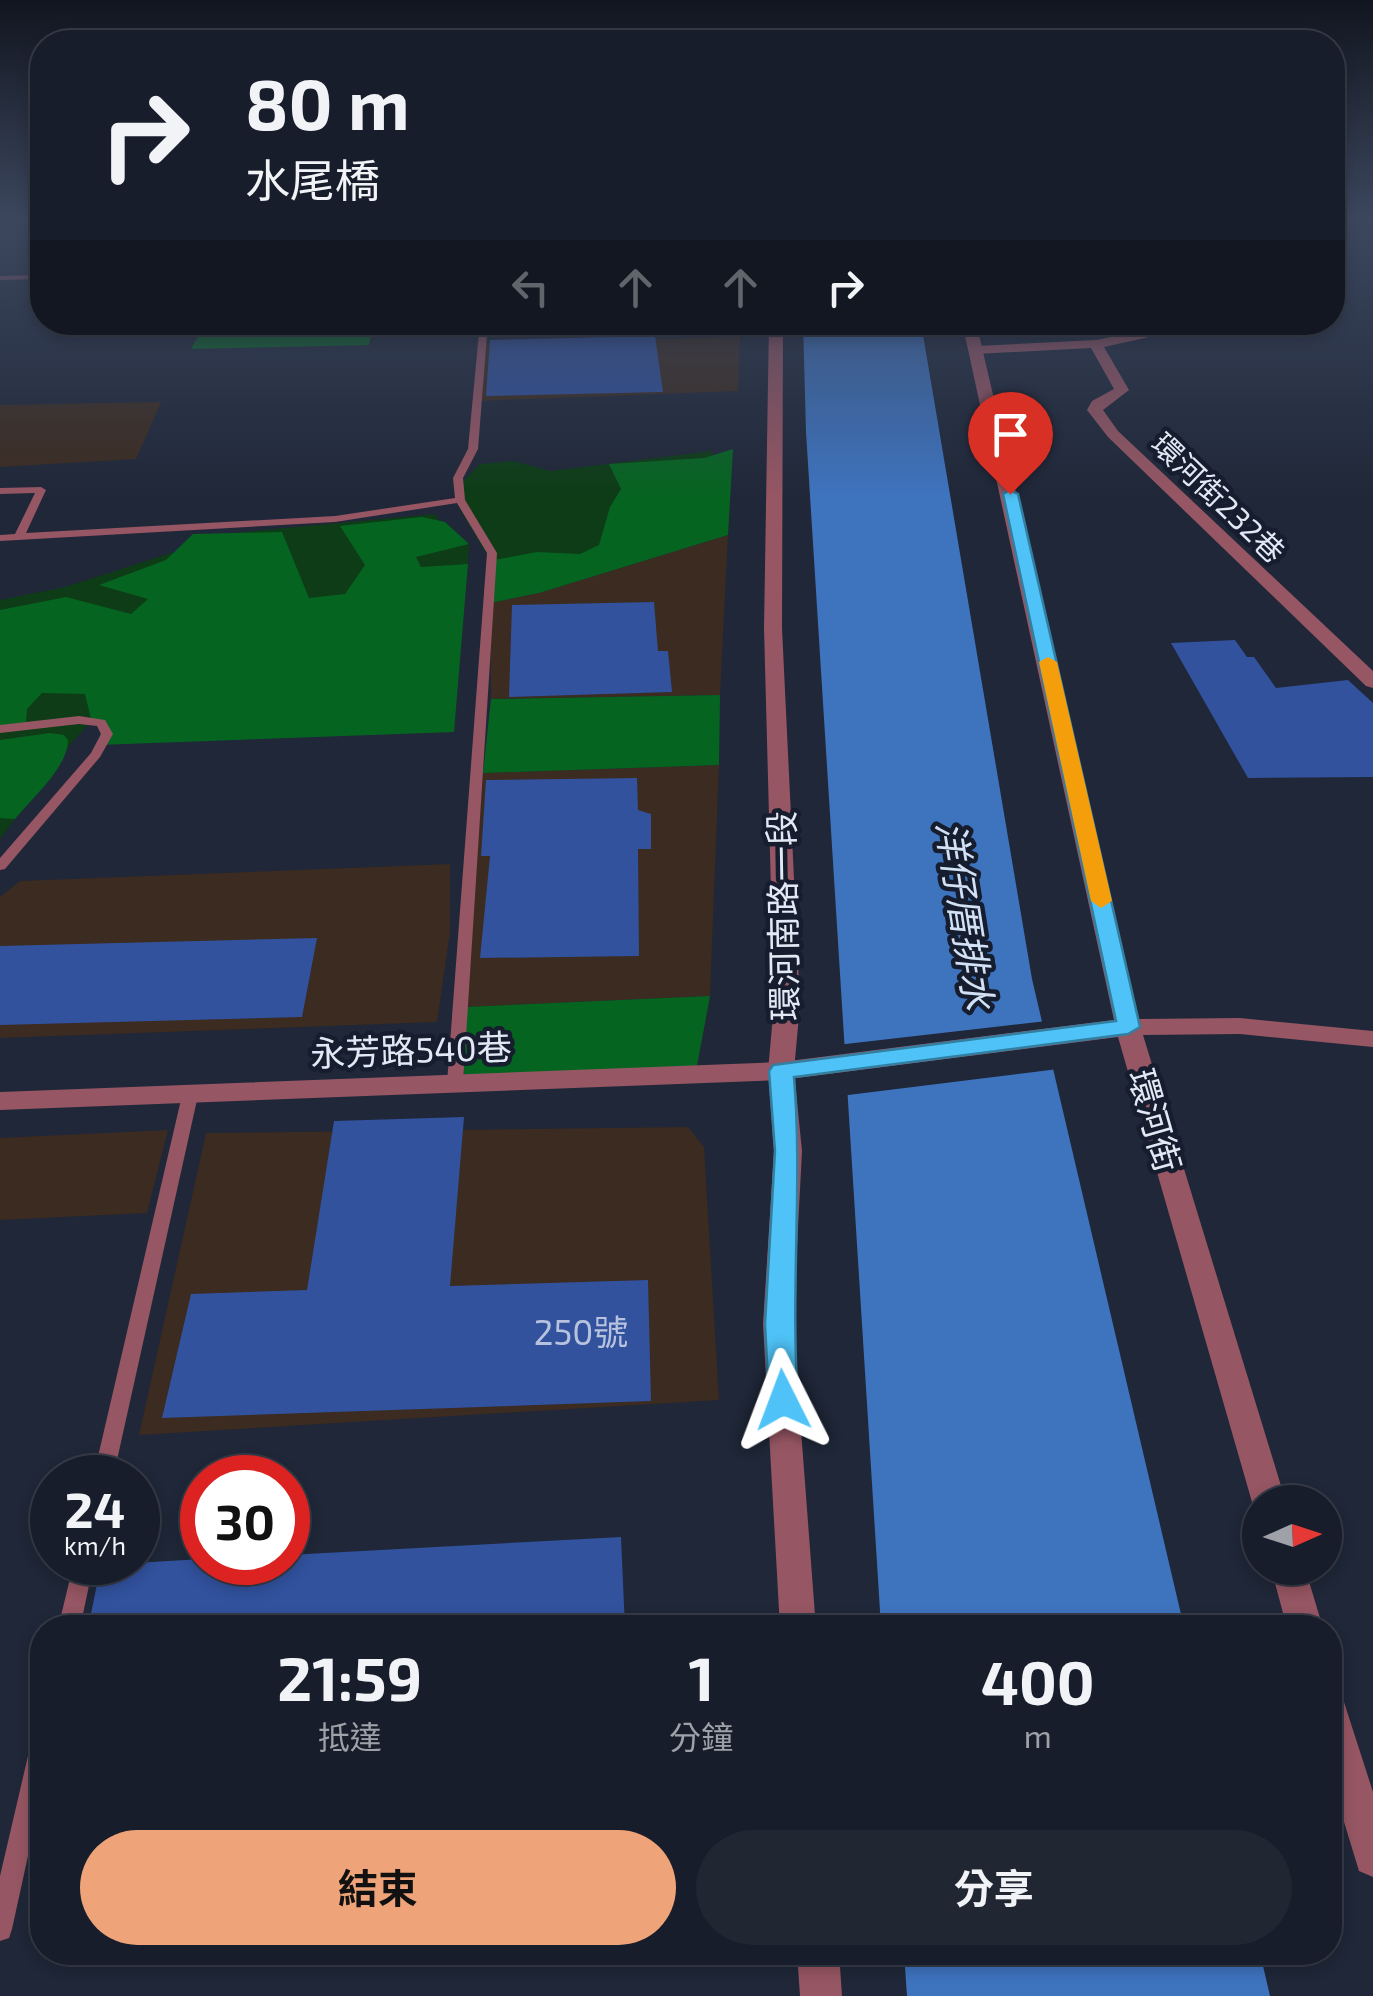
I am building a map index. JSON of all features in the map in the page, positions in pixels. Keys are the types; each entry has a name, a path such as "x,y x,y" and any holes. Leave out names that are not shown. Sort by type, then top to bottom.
{"street":[{"name":"環河南路一段","path":"776,335 773,628 787,1004 781,1071 788,1151 778,1324 797,1615"},
{"name":"環河街","path":"974,335 1128,1027 1263,1485"},
{"path":"978,350 1096,344 1138,335"},
{"name":"環河街232巷","path":"1096,344 1122,390 1097,404 1095,410 1114,434 1373,682"},
{"name":"永芳路540巷","path":"0,1101 781,1071 1128,1027 1240,1026 1373,1039"},
{"path":"1293,1585 1301,1615"},
{"path":"1342,1752 1373,1857"},
{"path":"819,1965 821,1996"}],"lane":[{"path":"454,1083 492,553 460,500 458,478 473,450 483,335"},
{"path":"0,491 41,490 19,537"},
{"path":"0,538 335,519 460,500"},
{"path":"0,730 79,720 100,723 106,734 96,754 0,866"},
{"path":"108,1455 191,1091"},
{"path":"72,1615 79,1585"},
{"path":"0,1929 30,1796"}],"shaded area":[{"path":"740,337 738,391 478,401 484,343"},
{"path":"161,402 136,459 0,467 0,405"},
{"path":"728,535 720,695 491,699 490,603 539,593"},
{"path":"719,765 710,996 465,1007 483,773"},
{"path":"450,864 450,932 437,1022 0,1038 0,897 20,881"},
{"path":"688,1127 704,1147 719,1400 139,1435 206,1133"},
{"path":"168,1130 147,1213 0,1220 0,1138"}],"green space":[{"path":"199,335 371,335 369,345 191,349"},
{"path":"733,449 728,535 539,593 490,603 489,561 537,552 580,554 599,545 610,507 621,489 609,464 704,458"},
{"path":"712,451 712,531 505,586 456,502 458,486 480,464 513,461 551,471"},
{"path":"435,514 457,547 469,544 468,564 148,658 5,817 15,819 0,839 0,600 65,587 234,533"},
{"path":"422,517 445,522 469,544 416,557 421,567 468,564 454,732 98,745 103,723 91,719 85,694 42,693 27,709 26,725 0,728 0,610 66,597 131,614 148,599 99,585 166,560 193,534 282,532 309,598 345,594 365,565 340,526"},
{"path":"720,695 719,765 483,773 491,699"},
{"path":"50,733 64,735 68,740 62,761 15,819 0,818 0,740"},
{"path":"710,996 697,1066 464,1076 465,1007"}],"water":[{"name":"洋仔厝排水","path":"803,335 923,335 1032,979 1181,1615 880,1615 806,432"},
{"path":"905,1965 1263,1965 1270,1996 907,1996"}],"pier":[{"path":"1047,1021 1058,1069 840,1096 837,1045"}],"building":[{"path":"655,336 663,392 486,396 490,340"},
{"path":"654,602 658,651 668,651 672,692 509,697 512,605"},
{"path":"1235,640 1247,657 1254,657 1276,688 1348,680 1373,703 1373,777 1248,778 1171,643"},
{"path":"637,778 638,810 651,814 651,849 638,849 639,956 480,958 490,856 481,856 486,780"},
{"path":"317,938 302,1017 0,1025 0,946"},
{"path":"464,1117 450,1286 648,1280 651,1401 162,1418 191,1294 307,1290 334,1121"},
{"path":"621,1537 624,1615 91,1615 97,1585 160,1585 160,1561 180,1560 180,1585 310,1585 310,1554"}],"slow traffic":[{"path":"1048,662 1101,901"}],"route":[{"path":"783,1400 778,1324 788,1151 781,1071 1128,1027 1010,494"}]}
